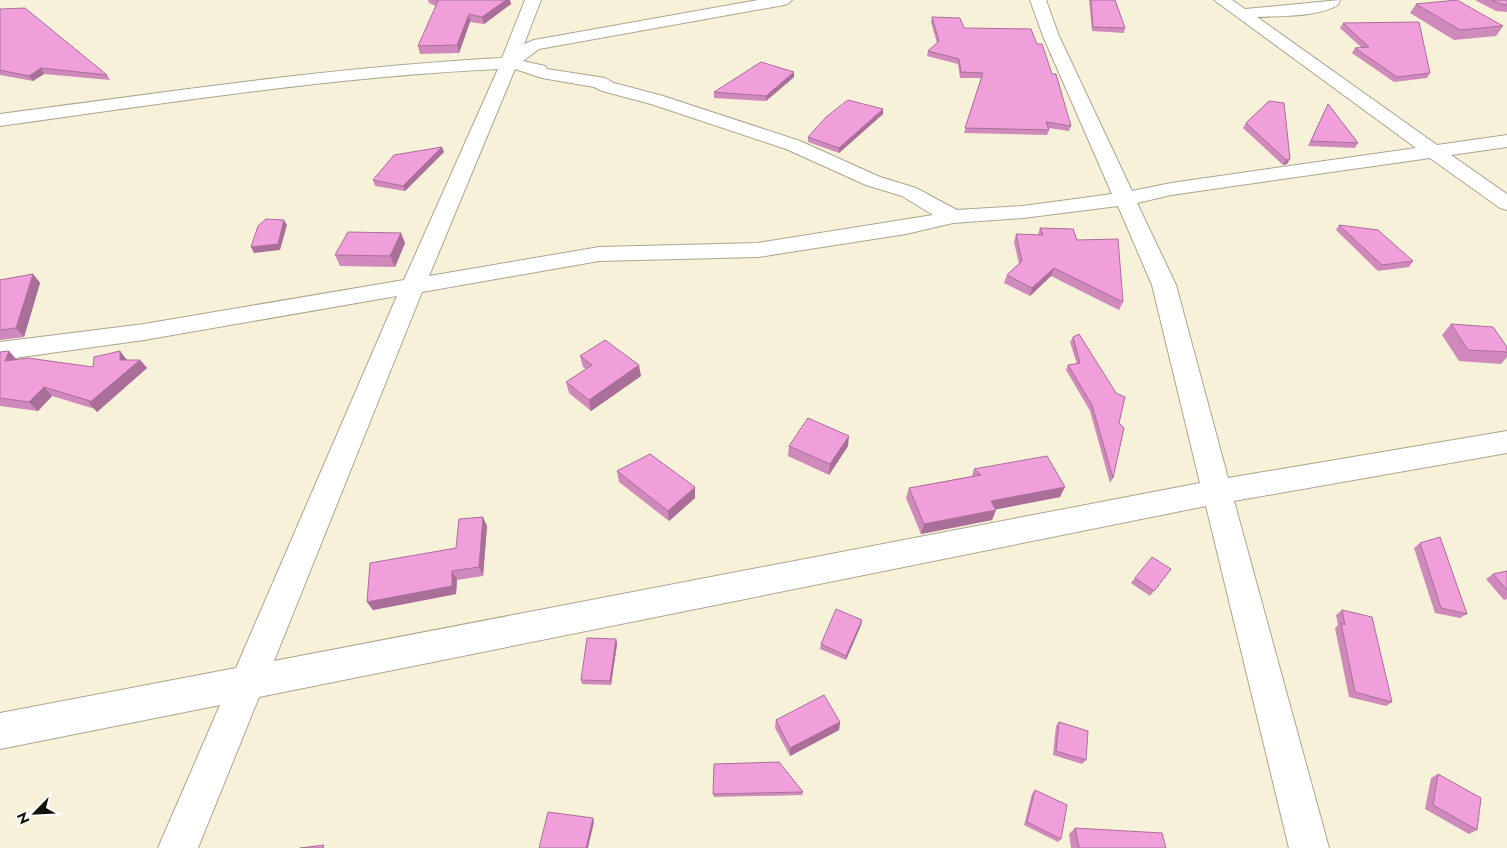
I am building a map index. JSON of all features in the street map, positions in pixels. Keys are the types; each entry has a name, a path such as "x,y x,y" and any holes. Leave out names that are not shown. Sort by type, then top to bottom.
{"street":[{"path":"178,848 534,0"},
{"path":"509,63 534,45 784,0"},
{"path":"1038,0 1051,36 1164,285 1310,848"},
{"path":"1222,0 1507,204"},
{"path":"1241,14 1316,8 1328,5 1333,2 1332,0"},
{"path":"0,120 286,81 411,68 509,63 539,70 542,73 599,82 608,87 657,100 793,145 873,181 909,192 953,217"},
{"path":"0,351 144,332 600,254 758,250 906,227 953,217 1023,212 1126,199 1171,188 1507,141"},
{"path":"0,731 1218,492 1507,442"}],"building":[{"path":"436,0 506,0 482,17 469,14 457,45 418,46 438,1"},
{"path":"1091,0 1115,0 1125,28 1093,27"},
{"path":"1457,0 1503,26 1460,30 1416,4"},
{"path":"1492,0 1507,0 1507,5 1501,4"},
{"path":"25,8 107,75 41,68 29,76 0,70 0,9"},
{"path":"932,17 960,18 964,28 1031,29 1037,44 1042,44 1052,74 1056,74 1071,126 1046,122 1049,130 965,128 983,73 961,72 959,59 928,51 939,41"},
{"path":"1419,22 1430,73 1397,77 1355,48 1369,47 1343,23"},
{"path":"761,62 794,72 766,96 714,92"},
{"path":"848,100 883,109 839,148 808,137 826,117"},
{"path":"1269,101 1284,103 1290,159 1286,160 1246,123"},
{"path":"1328,104 1358,143 1311,141"},
{"path":"442,147 403,186 373,180 394,155"},
{"path":"266,219 284,220 278,244 251,247 258,226"},
{"path":"1339,225 1378,230 1413,261 1382,265"},
{"path":"1040,228 1073,229 1077,240 1118,239 1123,302 1054,268 1032,288 1007,275 1022,261 1016,234 1043,235"},
{"path":"348,232 401,233 390,256 335,255"},
{"path":"33,274 16,328 0,330 0,280"},
{"path":"1451,324 1493,327 1507,347 1507,352 1468,350"},
{"path":"1079,334 1116,393 1125,397 1119,423 1124,428 1113,478 1092,405 1068,365 1080,363 1073,337"},
{"path":"605,340 639,365 589,400 566,382 592,365 580,356"},
{"path":"9,351 5,361 28,358 93,367 94,357 120,351 120,360 140,360 89,403 90,401 44,387 29,402 0,398 0,352"},
{"path":"808,418 849,436 830,464 789,446"},
{"path":"650,454 695,487 668,511 617,471"},
{"path":"1047,456 1065,487 991,501 996,510 924,524 909,488 981,475 974,469"},
{"path":"483,517 479,567 452,571 452,586 367,602 370,563 456,548 459,519"},
{"path":"1440,537 1467,614 1441,608 1420,543"},
{"path":"1152,557 1171,569 1154,591 1135,578"},
{"path":"1507,571 1507,590 1493,574"},
{"path":"836,609 862,620 846,656 821,644"},
{"path":"1342,610 1372,617 1392,702 1355,692 1341,623 1345,625"},
{"path":"587,638 616,639 610,681 581,680"},
{"path":"824,695 840,722 790,748 776,720"},
{"path":"1059,722 1088,731 1086,760 1056,751"},
{"path":"779,762 803,792 713,794 714,764"},
{"path":"1438,774 1481,798 1477,830 1433,805"},
{"path":"1035,790 1067,805 1061,839 1027,822"},
{"path":"548,812 593,818 586,848 539,848"},
{"path":"1075,828 1162,833 1166,848 1079,848"},
{"path":"324,845 323,848 300,848"}]}
